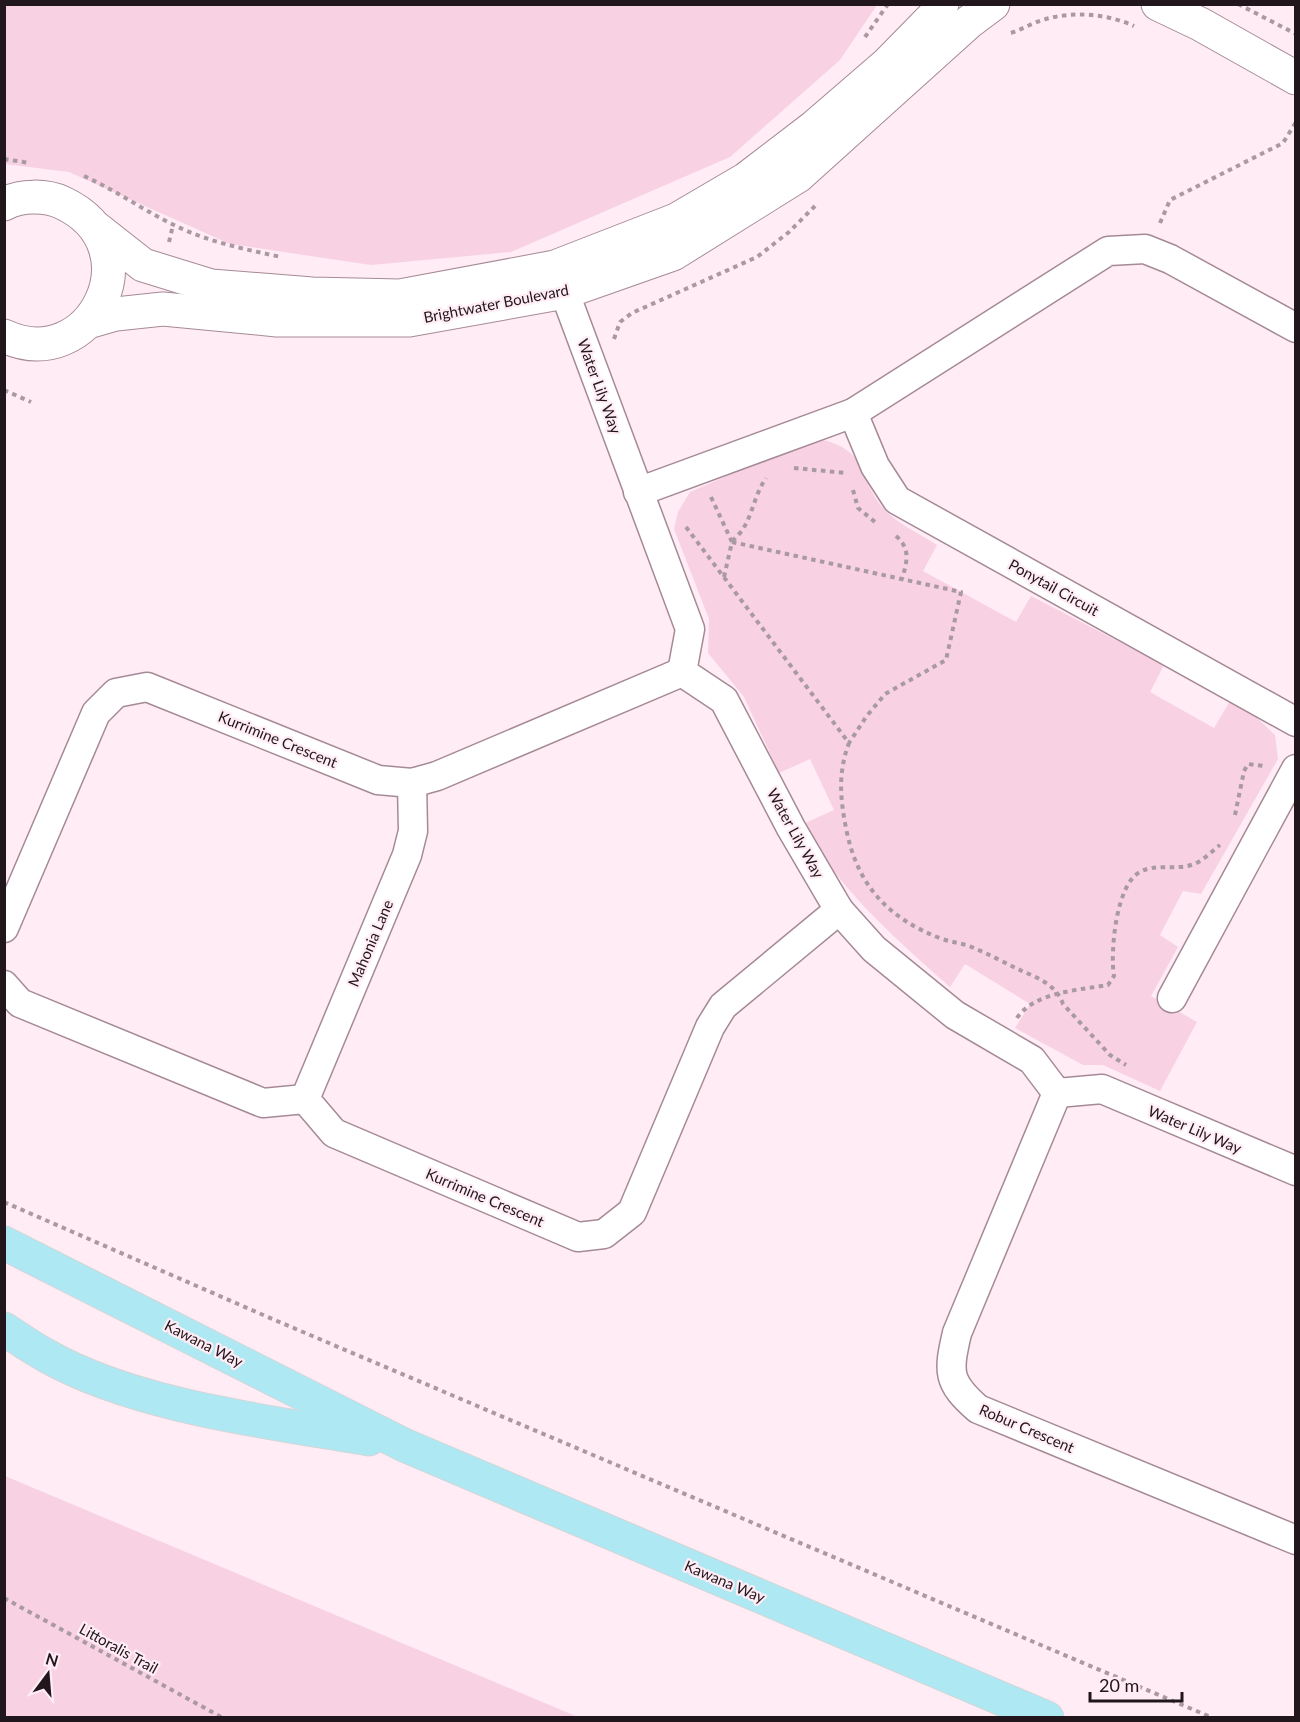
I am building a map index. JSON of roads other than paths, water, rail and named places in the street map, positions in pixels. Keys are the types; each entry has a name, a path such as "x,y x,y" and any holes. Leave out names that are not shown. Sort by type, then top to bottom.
{"main road":[{"name":"Kawana Way","path":"4,1243 404,1445 1047,1718"},
{"name":"Kawana Way","path":"4,1329 48,1357 116,1386 222,1413 404,1445"}],"street":[{"name":"Brightwater Boulevard","path":"4,204 31,197 56,200 78,210 96,228 143,265 211,286 312,294 400,296 560,279 676,220 746,179 814,127 887,64 938,12 942,4"},
{"name":"Brightwater Boulevard","path":"88,322 116,314 163,309 278,320 409,320 560,279 673,254 798,176 969,22 993,4"},
{"path":"1149,17 1191,14 1296,78"},
{"path":"7,345 53,342 72,334 88,322 100,306 108,286 110,266 106,246 96,228"},
{"path":"638,492 853,413 1108,251 1145,249 1170,259 1296,328"},
{"name":"Water Lily Way","path":"560,279 690,629 682,672 724,700 791,828 839,910 874,949 946,1008 1032,1060 1057,1093 1102,1089 1296,1171"},
{"name":"Ponytail Circuit","path":"853,413 875,466 897,500 1296,722"},
{"name":"Kurrimine Crescent","path":"4,928 96,713 116,693 147,687 378,780 412,783 437,777 682,672"},
{"path":"1172,998 1282,768"},
{"name":"Mahonia Lane","path":"305,1099 407,855 413,831 412,783"},
{"name":"Kurrimine Crescent","path":"305,1099 334,1133 579,1237 604,1234 632,1212 710,1027 723,1006 839,910"},
{"path":"4,985 20,1003 262,1103 305,1099"},
{"name":"Robur Crescent","path":"1057,1093 957,1333 950,1362 957,1390 978,1409 1296,1540"}]}
